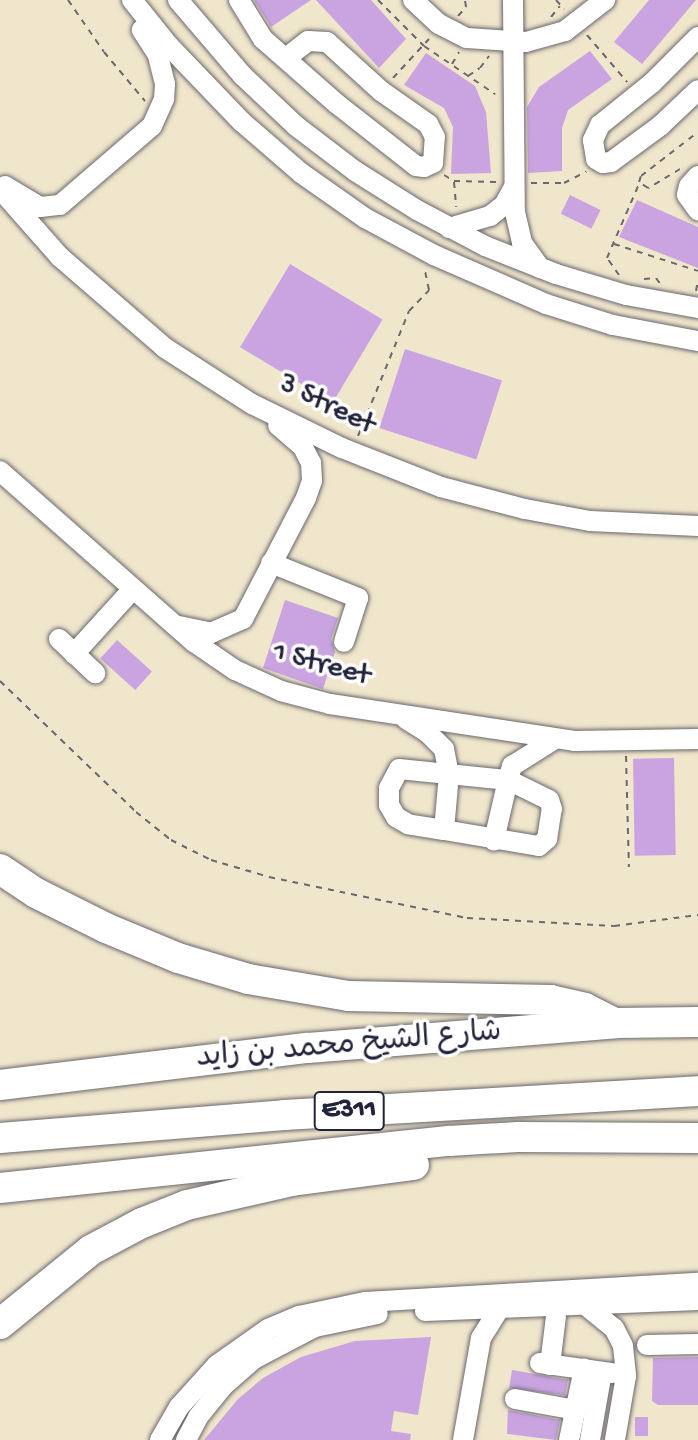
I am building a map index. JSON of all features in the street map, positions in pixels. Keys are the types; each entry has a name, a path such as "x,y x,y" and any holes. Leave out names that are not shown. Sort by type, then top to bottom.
{"highway":[{"path":"0,869 36,893 106,928 178,958 248,979 349,996 551,1000 585,1008 616,1023"},
{"name":"شارع الشيخ محمد بن زايد","path":"0,1085 308,1048 616,1023 698,1022"},
{"name":"شارع الشيخ محمد بن زايد","path":"0,1138 284,1115 698,1091"},
{"path":"0,1188 449,1141 518,1137 586,1140 698,1138"},
{"path":"0,1324 91,1250 142,1223 187,1205 292,1181 586,1140"}],"street":[{"path":"0,183 40,207 60,205 138,141 159,113 164,99 163,69 122,0"},
{"path":"132,0 169,46 242,122 301,173 365,218 434,255 535,300 613,325 698,341"},
{"path":"178,0 242,75 296,126 355,171 540,268 626,295 698,308"},
{"path":"239,0 254,28 286,58 393,149 416,166 429,166 436,153 431,128 381,91 322,40 308,41 286,58"},
{"path":"413,0 439,24 467,38 513,42 553,37 576,24 605,0"},
{"path":"513,0 514,185 518,233 540,268"},
{"path":"698,37 639,95 597,129 593,146 599,162 611,162 698,90"},
{"path":"692,171 687,195 698,210"},
{"path":"452,222 490,216 504,205 514,185"},
{"name":"3 Street","path":"0,189 53,249 110,303 194,369 252,404 351,452 441,487 525,509 590,521 698,526"},
{"path":"175,625 211,633 233,626 250,610 309,490 312,472 303,447 252,404"},
{"name":"1 Street","path":"0,471 214,657 270,686 317,701 555,739 638,742 698,739"},
{"path":"271,563 358,598 344,642"},
{"path":"74,654 133,589"},
{"path":"59,639 95,673"},
{"path":"399,715 419,726 444,749 449,774 444,830"},
{"path":"494,840 512,766 555,739"},
{"path":"399,769 449,774 508,780 549,800 552,809 547,839 539,846 494,840 408,824 396,817 389,805 389,788 399,769"},
{"path":"160,1440 179,1407 217,1365 268,1329 310,1312 365,1302 698,1283"},
{"path":"187,1439 223,1386 254,1359 288,1339 330,1323 373,1314 698,1300"},
{"path":"584,1304 614,1328 623,1346 626,1376 615,1440"},
{"path":"463,1440 481,1338 500,1308"},
{"path":"556,1316 545,1364 599,1372"},
{"path":"647,1345 698,1344"},
{"path":"569,1440 576,1410 599,1372"},
{"path":"590,1440 599,1372"},
{"path":"515,1399 576,1410"}],"path":[{"path":"68,0 122,76 159,113"},
{"path":"378,0 424,46 467,77 499,95 499,86"},
{"path":"557,1 639,95"},
{"path":"381,91 424,46 439,24"},
{"path":"451,65 460,49 464,51"},
{"path":"484,54 494,61"},
{"path":"467,77 480,68 489,56"},
{"path":"614,278 622,279 607,258 641,176 698,132"},
{"path":"429,166 454,181 514,185 564,183 599,162"},
{"path":"639,182 648,188 692,171"},
{"path":"452,222 454,181"},
{"path":"612,244 698,271"},
{"path":"351,452 409,311 429,290 424,272 427,266"},
{"path":"0,681 136,812 171,840 211,860 269,877 467,918 614,926 698,915"},
{"path":"629,867 626,755 638,755 638,742"}],"building":[{"path":"254,0 311,0 271,27"},
{"path":"316,0 371,0 406,39 379,68"},
{"path":"649,0 696,0 642,64 614,42"},
{"path":"590,51 612,79 568,110 562,128 562,171 528,173 527,107 539,87"},
{"path":"426,53 475,86 486,112 491,173 451,174 453,127 444,108 404,85"},
{"path":"570,195 601,210 591,229 561,214"},
{"path":"637,200 698,227 698,268 619,237"},
{"path":"290,264 383,320 333,403 240,347"},
{"path":"405,349 502,381 476,459 379,428"},
{"path":"285,600 338,618 331,639 335,652 323,689 263,668"},
{"path":"117,640 152,671 135,690 100,659"},
{"path":"674,758 676,855 635,856 633,759"},
{"path":"431,1337 418,1415 394,1411 391,1431 411,1434 410,1440 204,1440 238,1399 263,1378 301,1357 355,1341"},
{"path":"698,1357 698,1405 658,1405 652,1401 653,1358"},
{"path":"512,1370 568,1380 565,1395 509,1388"},
{"path":"508,1410 560,1420 556,1440 507,1434"},
{"path":"635,1417 648,1417 648,1436 635,1436"}]}
